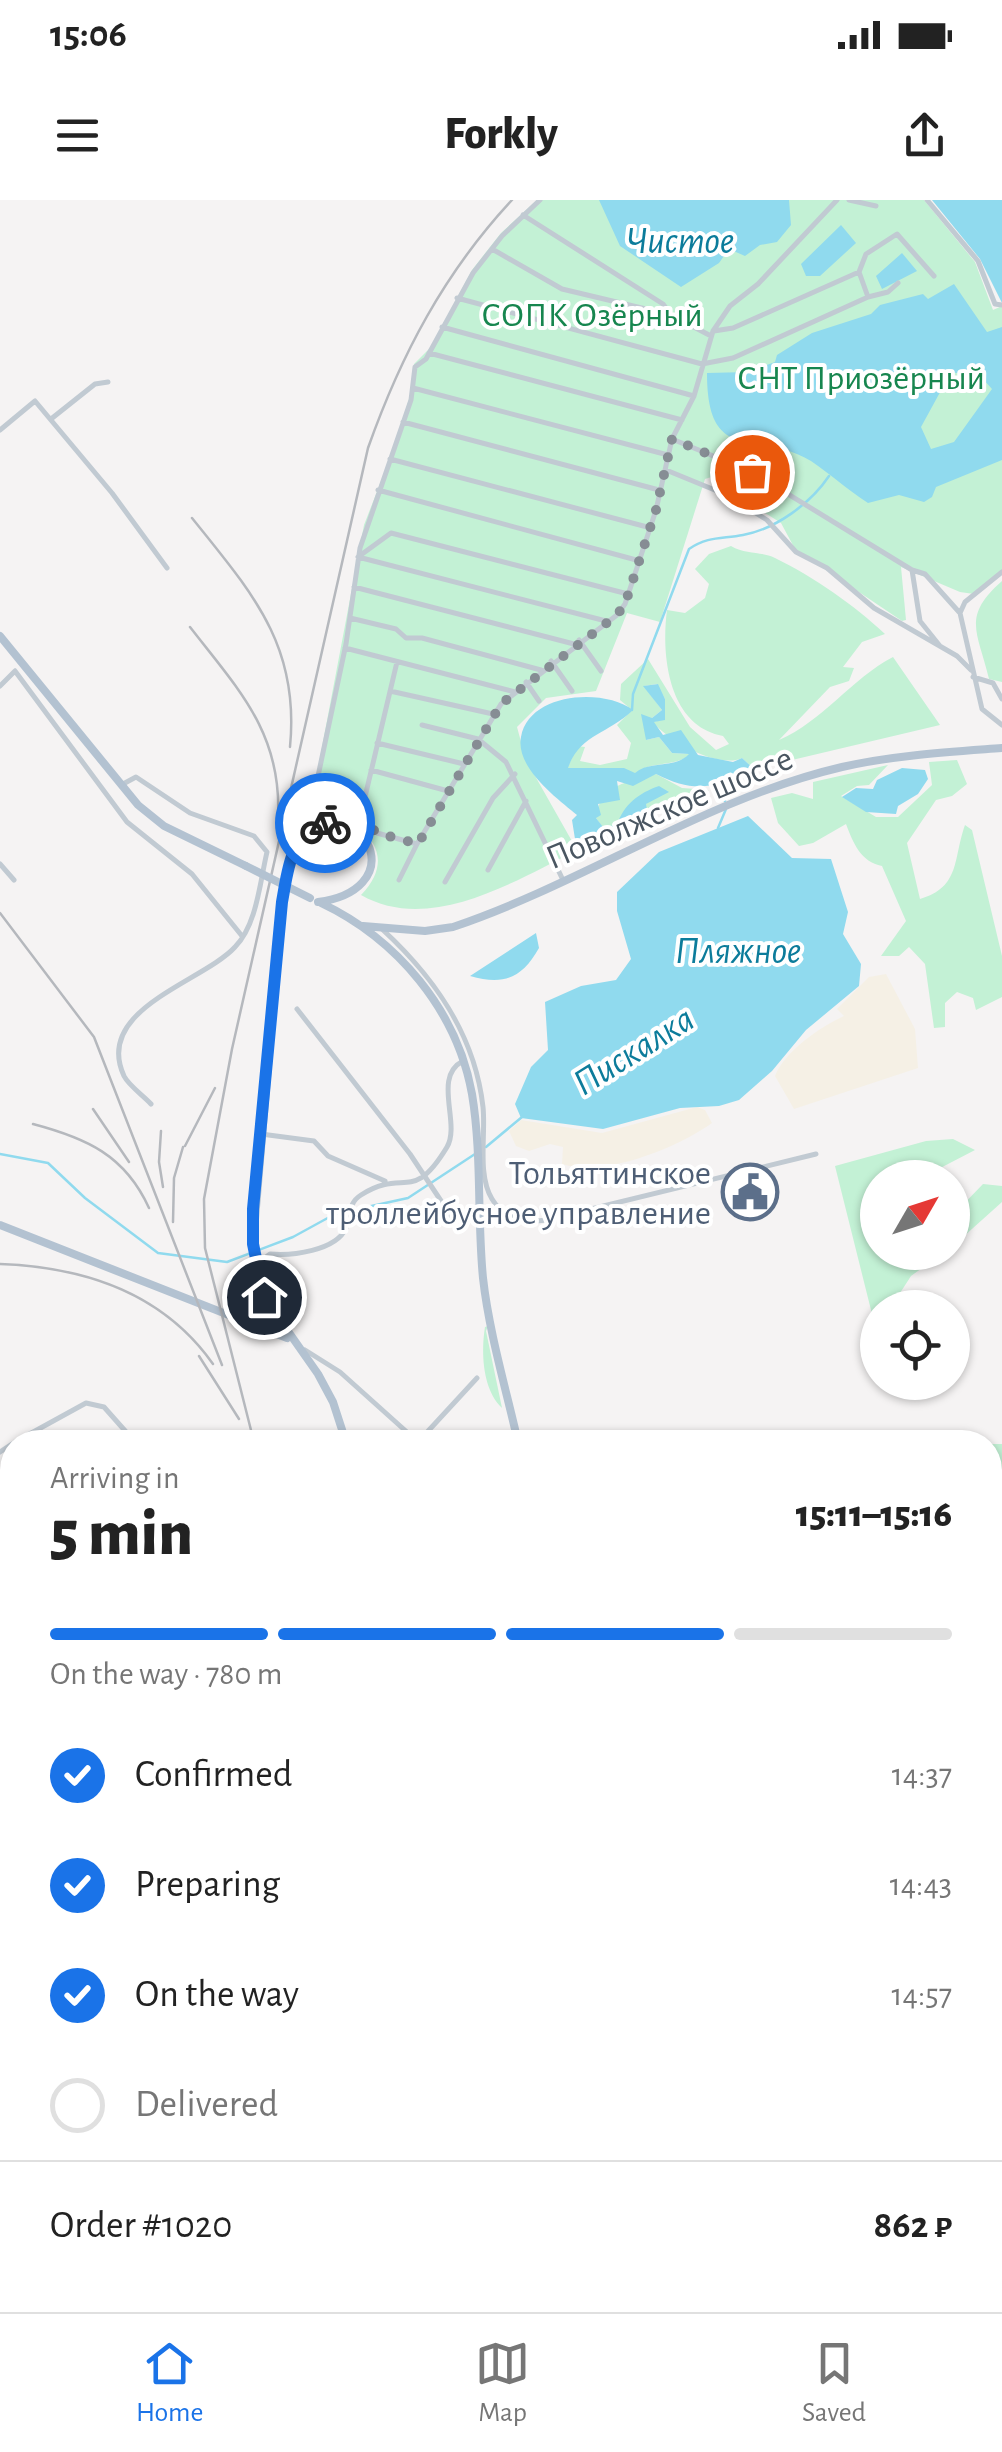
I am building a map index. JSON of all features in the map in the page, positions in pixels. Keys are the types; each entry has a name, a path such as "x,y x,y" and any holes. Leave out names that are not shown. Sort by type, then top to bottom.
{"main road":[{"path":"0,636 19,668 119,786 164,826 363,926 414,974 448,1024 462,1061 474,1115 484,1281 515,1430"},
{"name":"Поволжское шоссе","path":"363,926 383,930 453,927 732,804 842,767 899,757 1002,748"},
{"path":"314,900 347,897 367,881 371,870 373,858 364,838 339,824 324,823 306,832 290,862 282,902 253,1209 256,1265 264,1297 318,1374 334,1402 342,1430"},
{"path":"0,1225 275,1330 295,1344"}],"street":[{"path":"306,832 345,648 358,557 403,422 415,367 430,353 457,298 492,249 540,200"},
{"path":"399,880 493,714 551,661 617,615 640,561 672,439 694,396 712,334 730,306 758,284 837,200"},
{"path":"848,200 876,206"},
{"path":"927,200 978,261 996,304 1002,305"},
{"path":"524,215 663,304 671,316"},
{"path":"868,297 859,272 866,254 896,234 934,276"},
{"path":"492,249 562,290 671,316 712,334 859,272"},
{"path":"457,298 702,364 733,358 868,297 888,292 898,283"},
{"path":"442,328 694,396"},
{"path":"430,353 682,420"},
{"path":"51,419 95,384 108,382"},
{"path":"413,388 668,455"},
{"path":"0,430 35,401 167,568"},
{"path":"403,422 659,490"},
{"path":"672,439 752,472 912,570 925,574 960,613 982,709 1002,725"},
{"path":"390,458 651,528"},
{"path":"666,470 727,495 767,520 796,552 827,568 874,608 942,648"},
{"path":"378,490 640,561"},
{"path":"358,557 391,533 628,594"},
{"path":"358,557 606,621"},
{"path":"912,570 920,622 972,674 993,683 1002,699"},
{"path":"960,613 965,602 1002,572"},
{"path":"354,587 577,642 601,671"},
{"path":"941,592 965,602"},
{"path":"350,618 396,629 406,638 422,638 540,670"},
{"path":"345,648 515,692"},
{"path":"551,661 572,691"},
{"path":"360,818 396,662"},
{"path":"0,686 19,668 127,822 192,874 242,936"},
{"path":"526,682 539,701"},
{"path":"390,691 493,714"},
{"path":"486,725 493,748"},
{"path":"422,726 478,739 493,748 515,774 563,880"},
{"path":"377,744 464,764"},
{"path":"371,770 448,791"},
{"path":"445,882 493,798 515,774"},
{"path":"119,786 136,777 190,813 261,841 266,852 236,947 186,985 163,992 130,1022 120,1054 124,1077 152,1104"},
{"path":"488,870 526,801"},
{"path":"339,824 360,818"},
{"path":"360,818 377,833 418,844"},
{"path":"0,864 14,880"},
{"path":"383,930 430,977 456,1021 481,1096 487,1188 496,1205 518,1220 546,1220 816,1154"},
{"path":"297,1009 425,1176 453,1220"},
{"path":"261,1134 314,1141 328,1156 387,1182 411,1185 425,1176 449,1143 449,1084 452,1070 462,1061"},
{"path":"256,1265 270,1254 285,1256 336,1240 345,1231 353,1201 387,1182"},
{"path":"295,1344 340,1372 405,1430"},
{"path":"318,1374 329,1368 340,1372"},
{"path":"429,1430 477,1378"},
{"path":"37,1430 86,1403 104,1408 123,1430"}],"green space":[{"path":"537,200 924,200 975,262 993,310 1002,306 1002,570 974,594 901,567 906,620 902,621 795,549 781,523 730,491 718,475 705,479 660,622 627,613 596,691 546,698 517,727 526,760 577,850 471,899 415,909 387,906 361,895 373,879 378,863 369,838 343,822 308,821 364,525 395,445 412,389 414,364 431,347 472,270 501,233"},
{"path":"731,546 770,556 804,574 847,602 885,634 862,642 843,667 854,668 849,681 830,687 779,740 809,722 893,657 940,725 754,769 742,758 721,760 695,752 660,730 653,722 665,719 665,699 657,684 644,686 662,710 652,718 646,740 659,737 672,753 691,754 635,774 567,769 577,746 585,747 580,761 600,765 627,759 631,743 617,725 632,710 620,700 621,684 648,659 690,727 716,750 729,744 723,736 705,730 690,718 680,704 668,667 665,628 667,610 685,613 705,598 709,584 695,569 709,554"},
{"path":"1002,581 1002,682 989,679 976,626 981,605"},
{"path":"957,760 967,784 952,796 936,800 907,843 920,899 943,887 953,870 965,825 972,830 1002,956 1002,997 976,1010 973,998 957,992 945,1003 945,1027 934,1028 925,964 909,947 899,956 881,956 906,921 882,866 863,856 846,824 813,843 799,846 778,823 771,798 792,793 813,799 813,782 888,765 869,785 857,786 841,796 876,817 898,817 932,785 929,762"},
{"path":"656,774 682,788 709,790 583,845 666,802 646,811 646,804 659,786 617,825 603,828 596,818 603,797 610,791"},
{"path":"953,1139 975,1150 956,1160 860,1160 860,1266 835,1166 926,1141"},
{"path":"983,1184 1002,1186 1002,1202 970,1231 970,1197"},
{"path":"861,1270 919,1270 902,1290 866,1290"},
{"path":"488,1326 502,1408 490,1391 484,1369 484,1337 485,1327"}],"sand":[{"path":"886,974 915,1029 918,1068 794,1109 775,1076 780,1067 804,1041 844,1016 837,1009 869,977"},
{"path":"697,1107 705,1110 712,1123 697,1133 660,1151 598,1167 562,1164 563,1147 550,1144 529,1151 516,1146 509,1131 521,1120 602,1133"}],"water":[{"name":"Чистое","path":"599,200 789,200 791,225 777,242 760,245 745,256 729,249 719,263 681,287 620,246"},
{"path":"932,200 1002,200 1002,303 980,259"},
{"path":"841,225 856,243 820,276 806,276 801,264"},
{"path":"902,253 917,271 882,289 876,276"},
{"path":"954,284 987,332 1002,327 1002,460 936,487 932,497 924,502 899,495 868,503 811,461 791,452 739,440 726,434 716,422 709,403 707,373 748,372 775,362 777,355 812,333 871,314 880,305 923,294 928,299","holes":["946,371 982,378 992,389 954,442 931,449 921,427 944,385"]},
{"path":"658,684 665,699 665,720 654,722 663,735 681,730 698,755 733,762 742,758 754,769 705,786 682,784 656,774 633,786 617,781 620,800 598,804 601,815 596,818 603,827 617,825 633,800 659,786 669,792 646,804 647,810 681,800 600,832 583,845 575,839 572,820 577,815 540,782 525,760 521,737 527,722 552,703 569,698 620,703 633,710 587,741 568,768 624,768 635,773 677,761 689,754 672,753 659,737 646,740 641,714 652,718 662,710 643,686"},
{"path":"902,768 925,770 928,779 918,794 898,806 896,814 866,812 842,797 856,788 873,789 877,780"},
{"name":"Пляжное","path":"748,816 792,858 831,859 848,912 843,934 861,964 859,986 806,1030 772,1071 739,1100 719,1106 680,1108 603,1129 521,1118 515,1104 531,1067 548,1050 545,1002 581,986 616,980 631,959 617,911 617,892 659,852"},
{"path":"536,933 539,948 519,973 493,980 470,976"}],"waterway":[{"name":"Пискалка","path":"632,710 633,694 689,549 709,540 755,532 780,521 803,505 829,476"},
{"name":"Пискалка","path":"716,787 725,801"},
{"name":"Пискалка","path":"718,828 726,809"},
{"name":"Пискалка","path":"486,1147 522,1117"},
{"name":"Пискалка","path":"0,1154 48,1163 85,1198 158,1253 227,1262 293,1237 335,1214 408,1198 475,1154"}],"railway":[{"path":"251,1430 205,1248 204,1199 232,1049 368,448 395,380 427,316 465,256 512,200"},
{"path":"192,518 252,597 279,649 291,711 290,747"},
{"path":"190,627 240,692 265,736 273,761 278,817"},
{"path":"0,913 94,1037 222,1365"},
{"path":"185,1146 215,1088"},
{"path":"93,1109 129,1162"},
{"path":"33,1124 102,1151 128,1174 149,1208"},
{"path":"161,1131 159,1162 163,1187"},
{"path":"173,1222 174,1178 183,1147"},
{"path":"0,1264 61,1271 119,1288 170,1319 213,1364"},
{"path":"199,1356 239,1419"}],"way so far":[{"path":"325,823 360,818 377,833 418,844 501,704 551,661 617,615 625,604 656,510 672,439 752,472"}],"place":[{"name":"Тольяттинское троллейбусное управление","path":"750,1192"}],"route":[{"path":"264,1297 253,1244 253,1209 282,902 290,862 300,838 310,828 325,823"}],"park label":[{"name":"СОПК Озёрный","path":"592,314"},
{"name":"СНТ Приозёрный","path":"861,377"}]}
